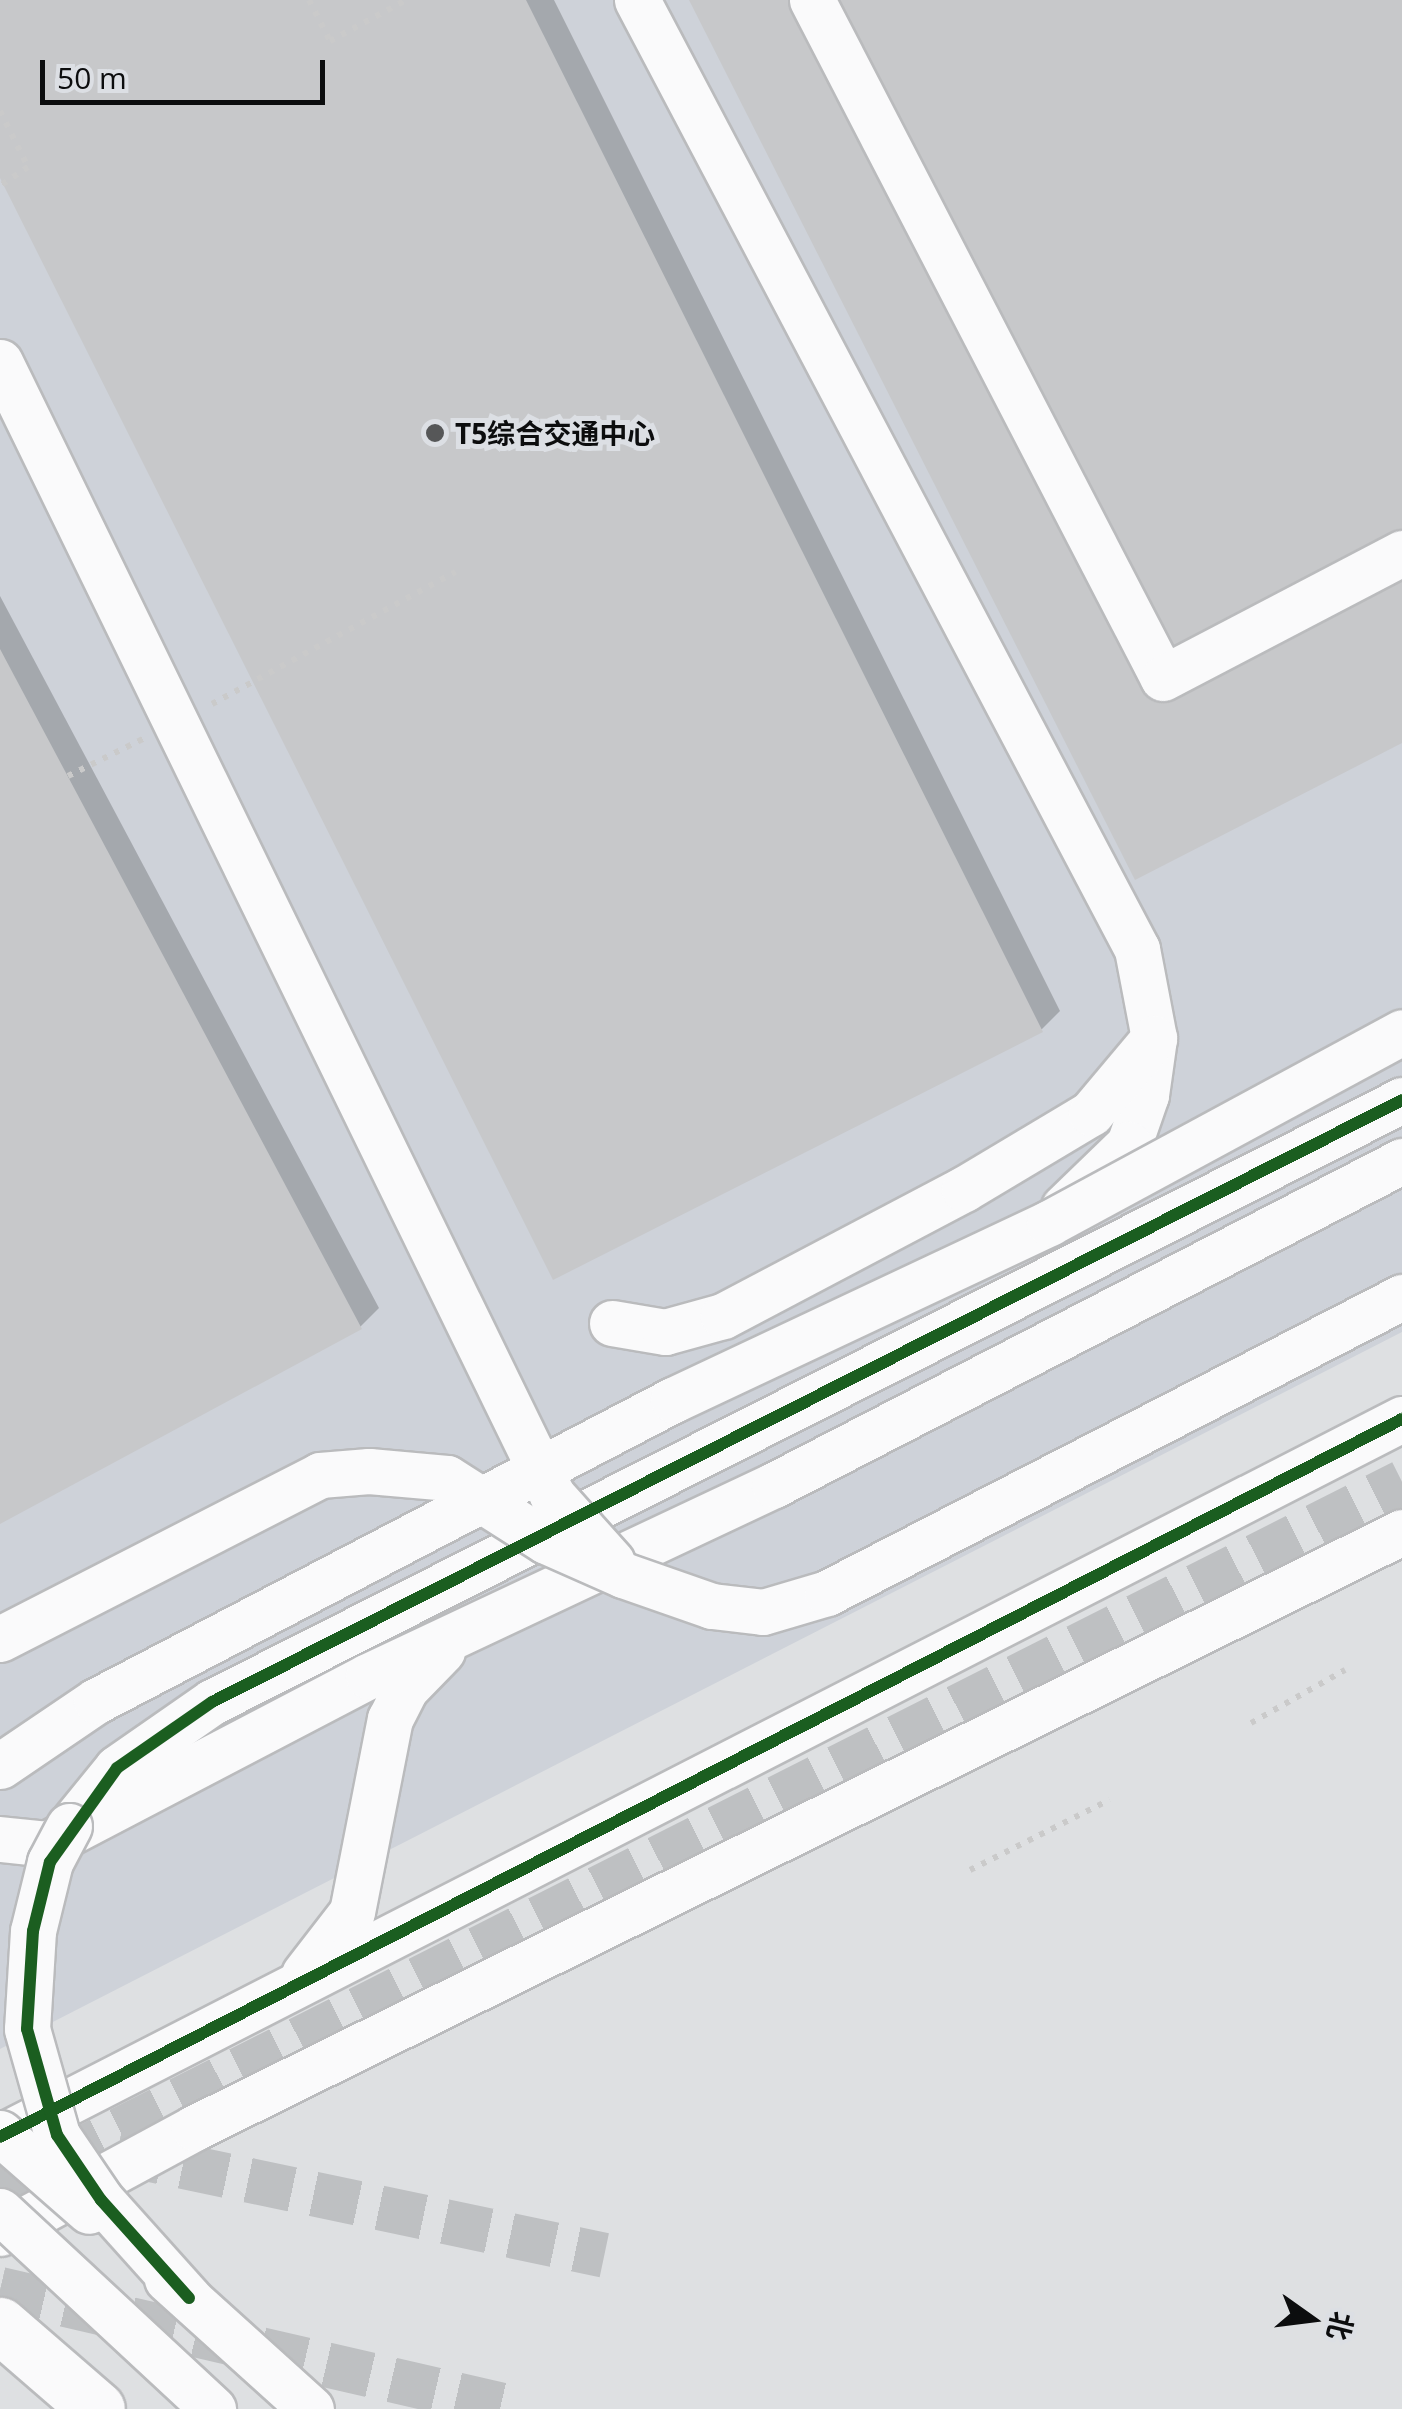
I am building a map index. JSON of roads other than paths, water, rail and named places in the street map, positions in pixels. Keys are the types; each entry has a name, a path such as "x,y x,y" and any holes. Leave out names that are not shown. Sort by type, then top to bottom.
{"main road":[{"path":"0,2324 97,2409"}],"street":[{"path":"637,0 1137,949 1154,1038 1146,1095 1129,1144 1049,1222"},
{"path":"812,0 1163,678 1402,553"},
{"path":"0,362 552,1494 623,1575"},
{"path":"0,1766 96,1701 673,1400 1049,1222 1402,1032"},
{"path":"612,1323 666,1332 723,1316 964,1189 1091,1113 1154,1038"},
{"path":"189,2298 101,2200 57,2136 27,2030 33,1931 50,1862 117,1768 212,1702 1120,1239 1402,1100"},
{"path":"0,1875 48,1844 461,1632 774,1485 1402,1160"},
{"path":"774,1485 1120,1239"},
{"path":"0,1639 320,1476 447,1478 546,1540 623,1575 712,1606 764,1612 827,1593 1402,1296"},
{"path":"311,2409 8,2125 294,1986 1402,1419"},
{"path":"0,2233 194,2128 1402,1532"},
{"path":"294,1986 352,1912 390,1719 406,1688 461,1632"},
{"path":"0,1839 48,1844"},
{"path":"0,2211 213,2409"}],"tunnel":[{"path":"0,2190 1402,1482"},
{"path":"117,2152 604,2255"},
{"path":"0,2289 520,2409"}],"place":[{"name":"T5综合交通中心","path":"435,433"}]}
